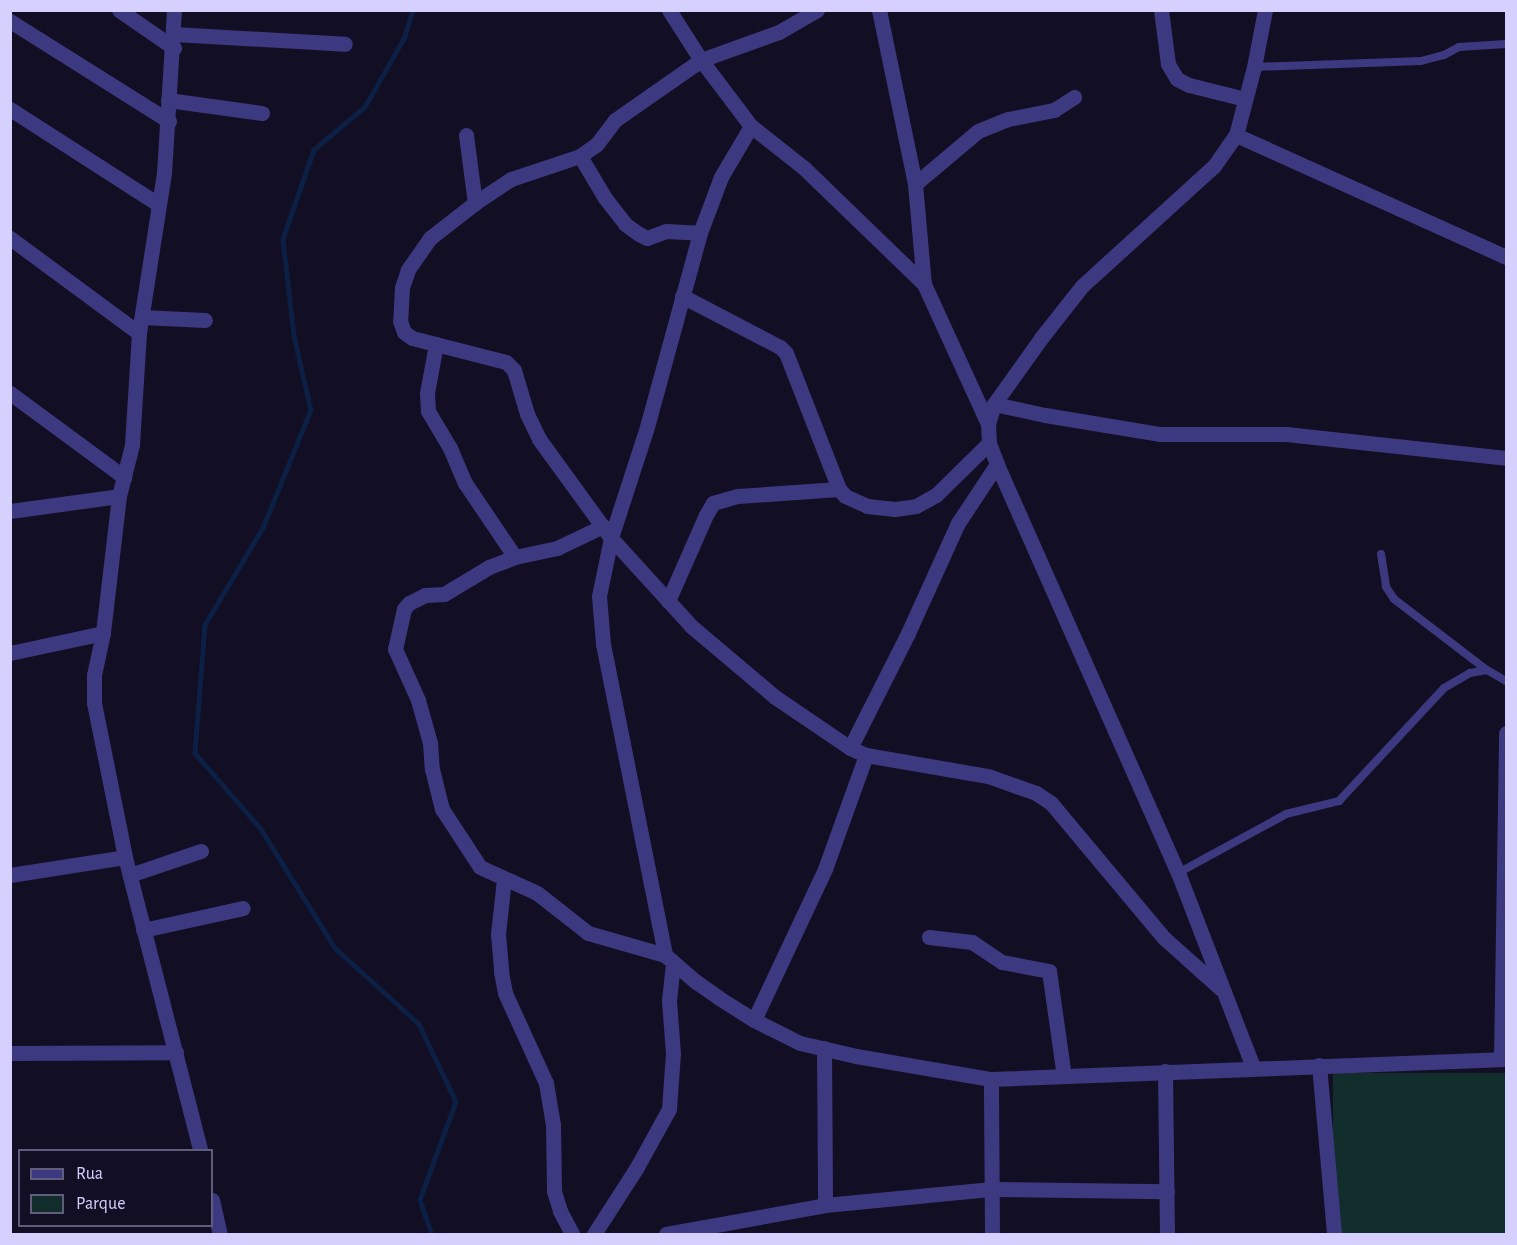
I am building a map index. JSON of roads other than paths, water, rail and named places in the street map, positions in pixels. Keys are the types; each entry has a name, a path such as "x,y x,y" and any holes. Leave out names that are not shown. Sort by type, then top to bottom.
{"street":[{"path":"119,10 174,41 345,44"},
{"path":"174,10 174,41 168,100 169,121 139,333 132,445 119,496 102,633 94,675 94,703 125,857 200,1149"},
{"path":"669,10 701,60 752,126 804,168 924,284"},
{"path":"817,10 779,32 701,60 615,120 597,144 580,156 511,179 474,203 430,238 408,270 402,287 400,321 404,332 412,338 506,362 514,370 527,414 539,439 607,532 691,626 775,697 850,748 866,755 988,776 1036,793 1051,803 1164,938 1221,989"},
{"path":"879,10 915,184 924,284 988,424"},
{"path":"1161,10 1168,64 1177,79 1189,85 1245,99"},
{"path":"1253,1067 1178,873 997,464 989,443 988,424 994,404 1041,338 1083,286 1214,166 1236,135 1254,66 1265,10"},
{"path":"10,21 169,121"},
{"path":"915,184 978,131 1008,119 1054,110 1074,97"},
{"path":"168,100 262,113"},
{"path":"10,109 158,204"},
{"path":"594,1234 637,1167 669,1109 673,1053 669,959 603,644 599,596 607,532 646,430 700,233 721,177 752,126"},
{"path":"466,135 474,203"},
{"path":"1236,135 1506,257"},
{"path":"580,156 605,198 625,224 639,234 647,238 666,231 700,233"},
{"path":"10,238 139,333"},
{"path":"682,296 780,347 786,353 839,489 845,496 867,506 895,509 916,506 936,495 989,443"},
{"path":"142,317 205,320"},
{"path":"436,344 427,393 428,411 450,448 465,483 515,557"},
{"path":"10,393 124,477"},
{"path":"994,404 1045,416 1160,434 1286,434 1506,459"},
{"path":"850,748 908,633 958,523 997,464"},
{"path":"668,601 713,503 738,496 839,489"},
{"path":"10,511 119,496"},
{"path":"607,532 557,548 515,557 489,567 444,594 425,595 409,603 395,641 397,657 418,700 430,743 432,769 442,809 480,867 537,893 588,933 669,959 695,981 754,1020 800,1043 991,1079 1504,1059 1506,734"},
{"path":"10,653 102,633"},
{"path":"754,1020 825,869 866,755"},
{"path":"130,875 201,851"},
{"path":"10,875 125,857"},
{"path":"504,879 498,934 505,993 546,1083 553,1125 554,1191 560,1211 572,1234"},
{"path":"143,930 243,908"},
{"path":"929,937 972,942 1002,962 1049,970 1064,1076"},
{"path":"824,1048 825,1204"},
{"path":"10,1053 176,1052"},
{"path":"1319,1065 1334,1234"},
{"path":"1165,1071 1167,1234"},
{"path":"991,1079 992,1234"},
{"path":"666,1234 825,1204 992,1189 1167,1191"},
{"path":"213,1204 220,1234"}],"lane":[{"path":"1254,66 1420,61 1444,55 1459,47 1506,44"},
{"path":"1381,554 1386,587 1394,599 1487,670 1506,681"},
{"path":"1178,873 1286,814 1339,801 1444,688 1470,673 1487,670"}],"waterway":[{"path":"413,10 405,37 365,107 314,150 283,239 294,336 311,410 263,528 205,625 195,753 261,829 335,948 419,1024 456,1102 420,1200 432,1234"}]}
